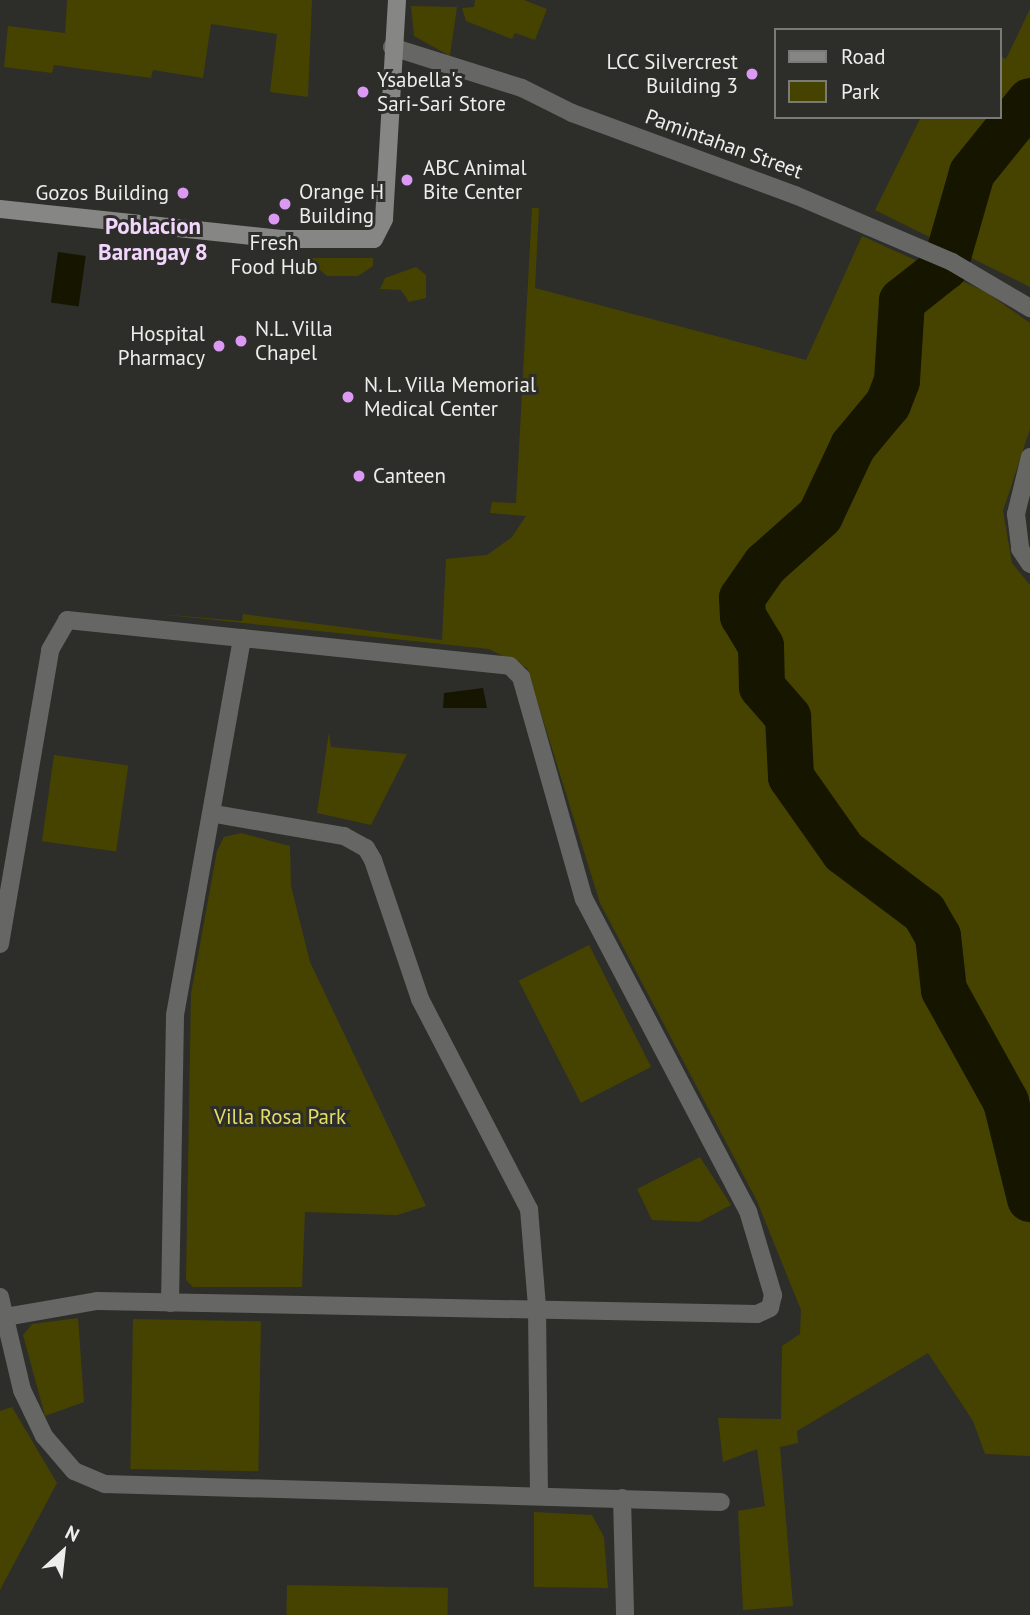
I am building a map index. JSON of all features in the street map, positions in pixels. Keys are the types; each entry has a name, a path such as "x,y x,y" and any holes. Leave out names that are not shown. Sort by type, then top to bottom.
{"street":[{"path":"0,209 283,239 374,239 384,219 392,47 397,0"},
{"name":"Pamintahan Street","path":"392,47 522,88 905,241 990,281 1030,308"},
{"path":"1030,457 1016,514 1020,549 1030,564"},
{"path":"0,944 56,631 74,618 503,664 521,677 584,900 748,1211 774,1296 770,1308 757,1314 537,1307 75,1302 3,1317"},
{"path":"170,1303 175,1015 215,814 242,638"},
{"path":"215,814 344,836 366,848 420,999 529,1209 537,1307 539,1494"},
{"path":"0,1297 3,1317 31,1413 53,1451 87,1479 192,1490 539,1494 721,1502"},
{"path":"622,1498 617,1526 625,1615"}],"green space":[{"path":"67,0 312,0 308,97 270,92 277,34 211,24 203,78 153,70 151,78 54,65 52,73 4,67 8,26 65,33"},
{"path":"475,0 524,0 547,9 535,40 515,33 512,39 466,21 462,8 474,7"},
{"path":"411,6 457,7 450,56 414,36"},
{"path":"1030,9 1030,287 875,210 920,119 1002,119 1002,57 1006,59"},
{"path":"532,208 539,208 535,288 806,360 862,236 986,292 1030,323 1030,429 1003,511 1012,563 1030,585 1030,1456 985,1454 973,1421 928,1353 797,1431 798,1443 780,1447 793,1606 743,1610 738,1511 765,1506 757,1449 723,1462 718,1418 781,1419 782,1346 800,1334 801,1310 757,1201 600,903 527,668 489,649 158,614 242,621 243,614 442,640 446,559 487,555 512,537 526,516 490,513 492,502 516,503"},
{"path":"306,258 373,258 373,266 358,276 327,276"},
{"path":"416,267 426,275 426,298 409,302 401,290 380,289 385,278"},
{"path":"329,732 331,747 407,754 371,825 317,813"},
{"path":"54,755 128,765 116,852 42,841"},
{"name":"Villa Rosa Park","path":"241,833 290,846 291,886 310,962 426,1206 397,1215 305,1212 302,1287 193,1287 186,1280 191,994 217,851 224,837"},
{"path":"589,945 651,1067 581,1103 519,981"},
{"path":"700,1157 731,1205 699,1222 652,1220 637,1189"},
{"path":"78,1318 84,1402 45,1416 23,1335 32,1324"},
{"path":"133,1319 261,1321 258,1471 130,1469"},
{"path":"12,1407 57,1483 0,1590 0,1411"},
{"path":"534,1512 592,1515 604,1537 608,1588 534,1587"},
{"path":"287,1585 448,1588 448,1615 286,1615"}],"shaded area":[{"path":"58,252 86,256 79,306 51,303"},
{"path":"483,688 487,708 443,708 444,693"}],"waterway":[{"path":"1030,101 972,173 945,267 902,301 897,381 888,404 853,446 820,516 765,565 742,598 743,616 761,646 762,687 788,717 791,777 844,852 924,912 938,936 944,990 1006,1102 1030,1199"}],"place":[{"name":"LCC Silvercrest Building 3","path":"752,74"},
{"name":"Ysabella's Sari-Sari Store","path":"363,92"},
{"name":"ABC Animal Bite Center","path":"407,180"},
{"name":"Gozos Building","path":"183,193"},
{"name":"Orange H Building","path":"285,204"},
{"name":"Fresh Food Hub","path":"274,219"},
{"name":"N.L. Villa Chapel","path":"241,341"},
{"name":"Hospital Pharmacy","path":"219,346"},
{"name":"N. L. Villa Memorial Medical Center","path":"348,397"},
{"name":"Canteen","path":"359,476"}],"district":[{"name":"Poblacion Barangay 8","path":"153,239"}]}
